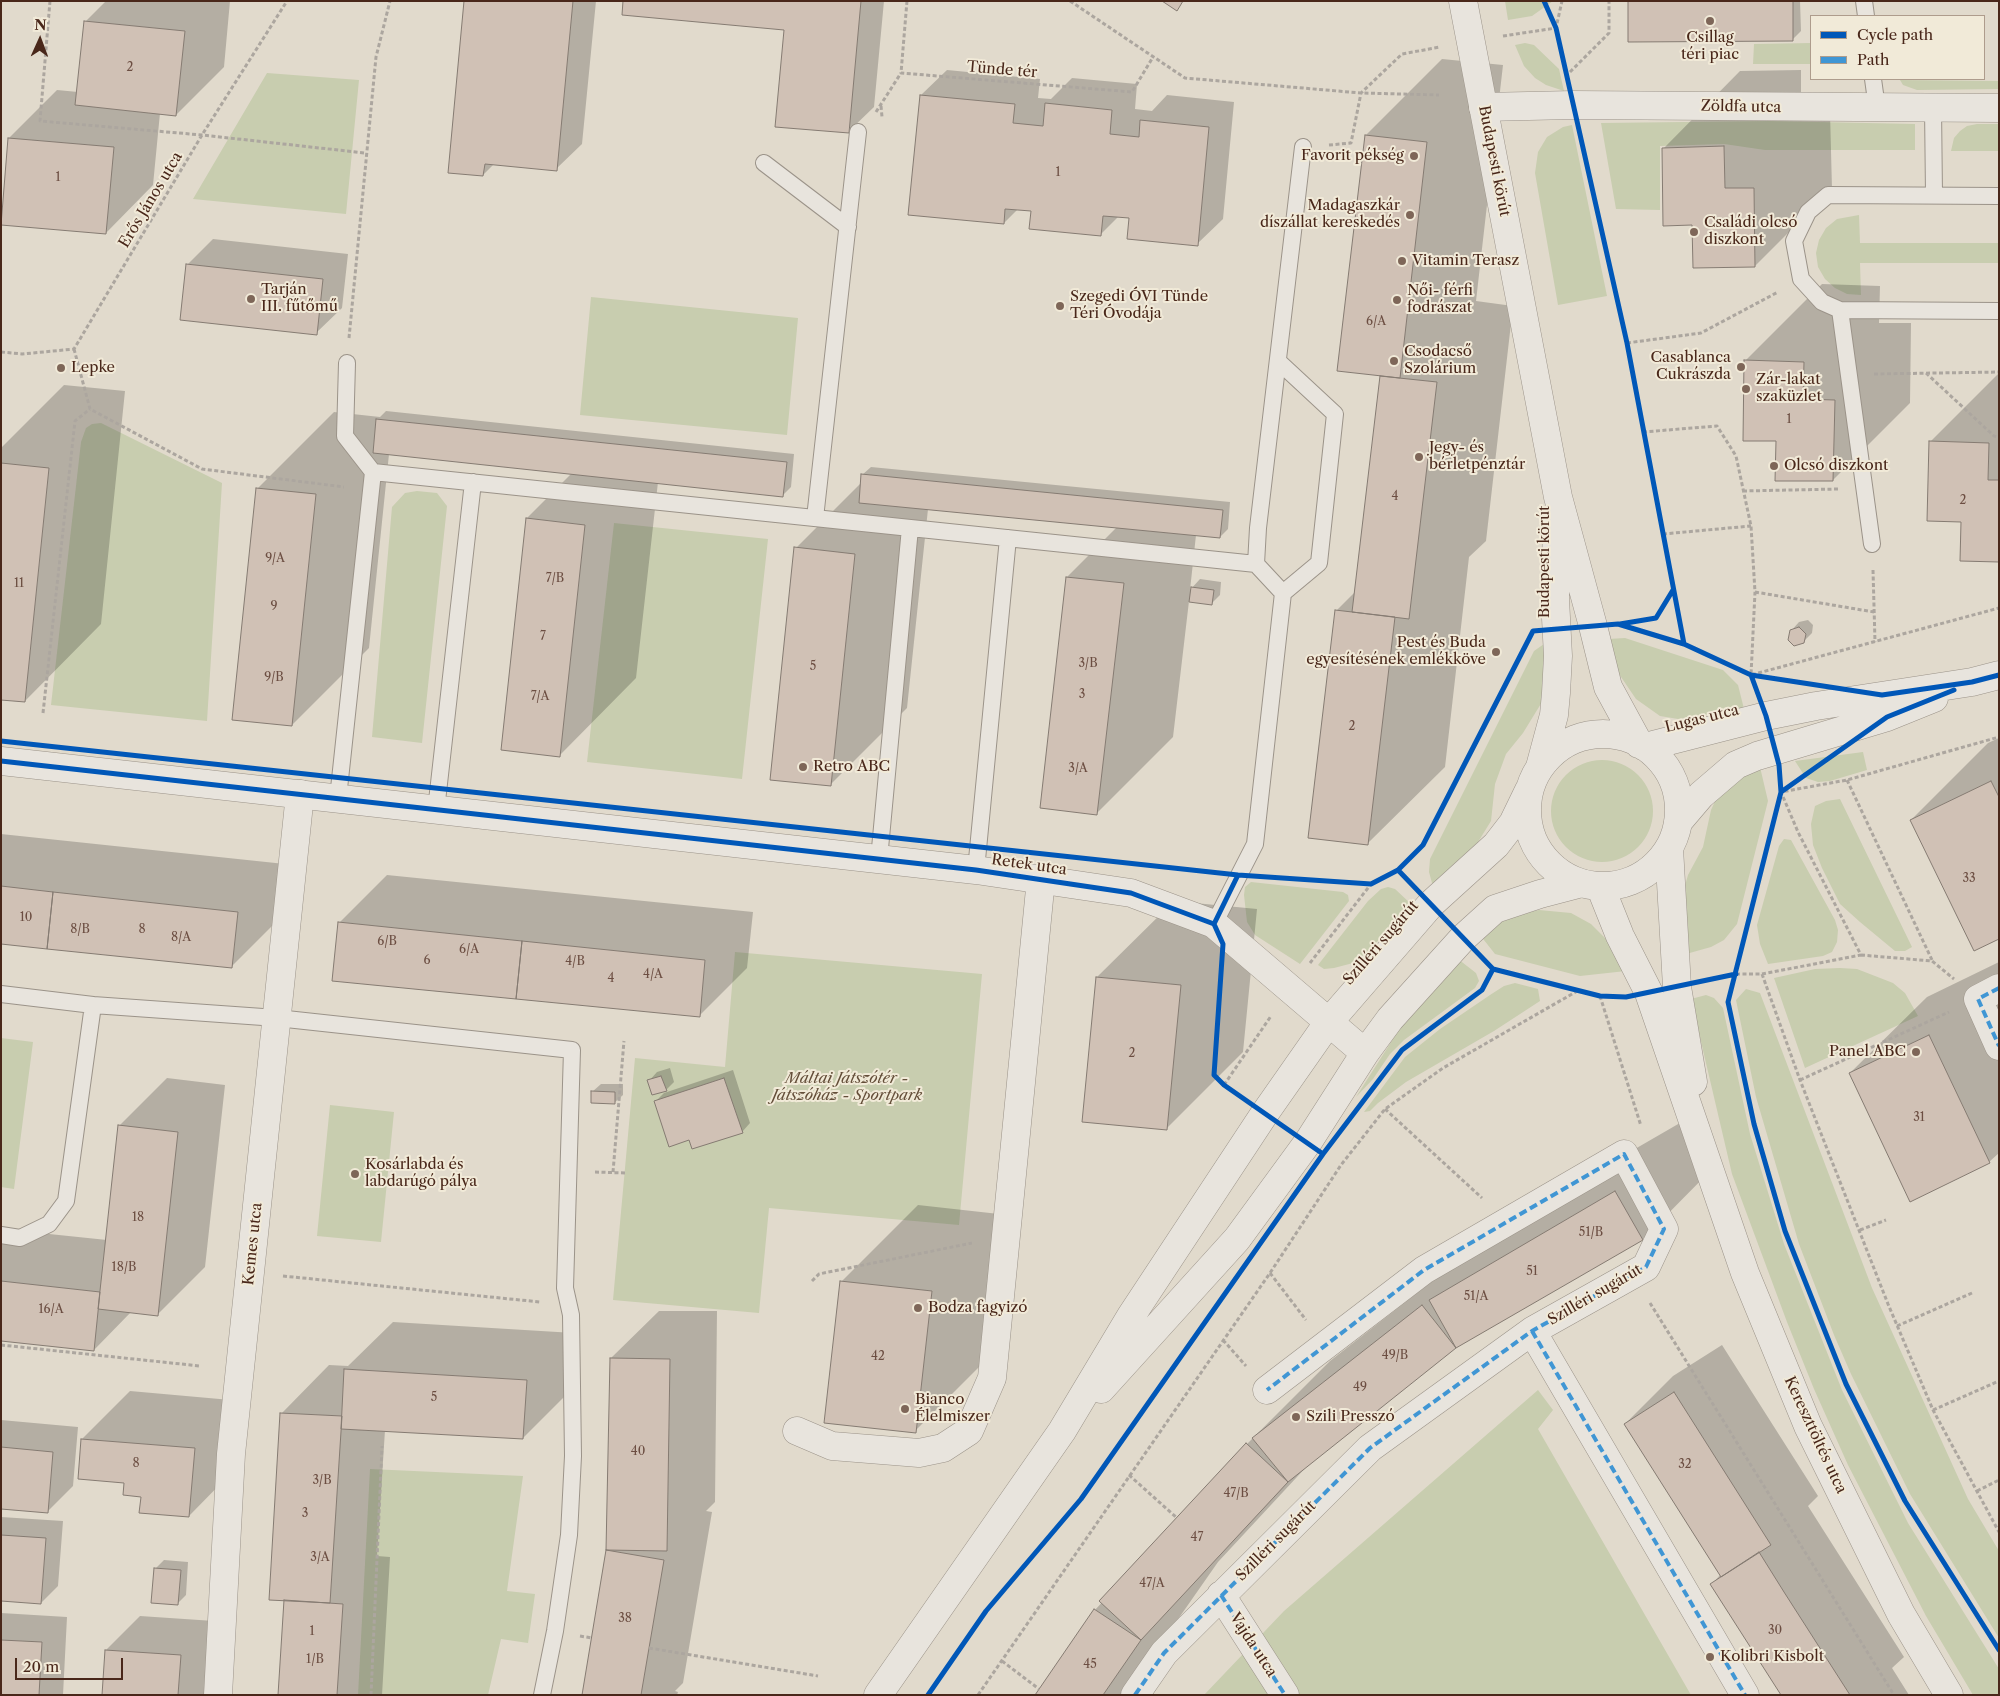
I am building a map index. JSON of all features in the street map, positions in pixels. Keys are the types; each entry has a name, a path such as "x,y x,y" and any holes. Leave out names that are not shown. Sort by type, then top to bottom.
{"street":[{"name":"Budapesti körút","path":"1463,1 1558,497 1608,687 1642,746"},
{"name":"Zöldfa utca","path":"1483,107 1584,105 1999,108"},
{"name":"Budapesti körút","path":"1534,779 1554,715 1556,693 1558,656 1555,599 1558,497"},
{"name":"Lugas utca","path":"1642,746 1766,716 1845,701 1972,682 1999,675"},
{"name":"Lugas utca","path":"1678,822 1701,795 1736,765 1775,750 1887,717 1972,682"},
{"path":"1598,734 1615,735 1642,746 1662,763 1673,781 1679,802 1678,822 1669,848 1656,865 1640,877 1620,884 1591,885 1560,873 1543,857 1531,836 1526,813 1534,779 1551,754 1565,744 1581,737 1598,734"},
{"name":"Retek utca","path":"1,761 976,870 1130,892 1214,924 1365,1053"},
{"name":"Szilléri sugárút","path":"878,1695 1062,1431 1131,1316 1265,1113 1328,1023 1431,904 1496,846 1513,823 1534,779"},
{"name":"Kemes utca","path":"218,1695 231,1454 300,794"},
{"name":"Kereszttöltés utca","path":"1669,848 1677,987 1708,1162"},
{"path":"797,1431 832,1446 919,1453 943,1448 969,1431 992,1378 1041,879"},
{"name":"Szilléri sugárút","path":"1062,1431 1237,1239 1308,1142 1365,1053 1390,1019 1463,938 1495,909 1540,894 1591,885"},
{"name":"Kereszttöltés utca","path":"1591,885 1649,993 1745,1273 1808,1426 1901,1614 1949,1695"},
{"path":"1989,994 1999,1046"},
{"path":"1267,1390 1424,1270 1624,1154"},
{"name":"Szilléri sugárút","path":"1136,1695 1164,1653 1370,1448 1532,1331 1646,1267 1664,1230 1624,1154"},
{"path":"1532,1331 1745,1695"},
{"name":"Vajda utca","path":"1221,1595 1285,1695"}],"lane":[{"path":"1864,1 1866,15"},
{"path":"1874,80 1877,108"},
{"path":"1933,107 1934,195"},
{"path":"815,518 858,132"},
{"path":"1256,564 1258,528 1303,147"},
{"path":"764,163 848,227"},
{"path":"1999,196 1828,195 1808,212 1794,241 1801,279 1822,302 1840,310 1999,311"},
{"path":"1840,310 1872,544"},
{"path":"338,798 373,472 345,436 347,362"},
{"path":"1214,924 1255,844 1283,593 1319,563 1335,414 1279,362"},
{"path":"373,472 1256,564 1283,593"},
{"path":"436,810 473,482"},
{"path":"879,859 910,528"},
{"path":"976,870 1008,538"},
{"path":"1,994 93,1005 277,1018 572,1050 565,1288 570,1310 573,1456 569,1535 555,1631 542,1695"},
{"path":"1,1235 20,1238 49,1224 66,1201 93,1005"}],"path":[{"path":"50,1 40,121 365,153"},
{"path":"347,362 365,153 376,57 390,1"},
{"path":"858,132 881,106 901,73 907,1"},
{"path":"1070,1 1185,78 1361,93 1438,96"},
{"path":"1556,28 1562,1"},
{"path":"1567,76 1609,33 1608,1"},
{"path":"1551,14 1558,37"},
{"path":"1303,147 1351,143 1361,93 1402,54 1429,48"},
{"path":"1565,66 1567,76"},
{"path":"1567,76 1577,76"},
{"path":"1627,343 1701,333 1801,279"},
{"path":"1625,334 1629,353"},
{"path":"1,352 22,354 74,349 90,409 202,469 372,490"},
{"path":"1849,374 1999,372"},
{"path":"1926,373 1994,436 1999,437"},
{"path":"43,713 76,421 90,409"},
{"path":"1641,422 1645,441"},
{"path":"1643,432 1717,426 1736,456 1751,526 1755,592 1752,676 1766,716"},
{"path":"1743,491 1864,488"},
{"path":"1661,524 1664,543"},
{"path":"1663,534 1751,526"},
{"path":"1872,544 1875,642"},
{"path":"1755,592 1874,612"},
{"path":"1752,676 1999,608"},
{"path":"1743,672 1752,676 1767,678"},
{"path":"1782,792 1848,780 1999,737"},
{"path":"1775,750 1782,792 1798,832 1861,955"},
{"path":"1848,780 1932,961"},
{"path":"1779,801 1782,792 1796,782"},
{"path":"1362,884 1371,884 1378,881"},
{"path":"1727,976 1762,974 1861,955 1932,961 1989,994"},
{"path":"1733,983 1738,965"},
{"path":"1762,974 1800,1080 1897,1326 1933,1410 1999,1532"},
{"path":"1570,987 1586,992"},
{"path":"978,1695 1270,1273 1341,1165 1385,1109 1443,1068 1579,990"},
{"path":"1593,994 1626,997 1649,993"},
{"path":"1800,1080 1989,994"},
{"path":"1600,996 1644,1136 1624,1154"},
{"path":"613,1172 624,1041"},
{"path":"1219,1080 1265,1113"},
{"path":"1385,1109 1507,1222"},
{"path":"1860,1230 1886,1220"},
{"path":"812,1280 819,1274 1007,1236"},
{"path":"250,1272 570,1310"},
{"path":"1632,1275 1894,1695"},
{"path":"1897,1326 1972,1294"},
{"path":"1,1345 200,1366"},
{"path":"1933,1410 1999,1381"},
{"path":"371,1695 382,1446"},
{"path":"1129,1475 1177,1518"},
{"path":"1977,1491 1999,1480"},
{"path":"649,1648 818,1676"},
{"path":"1002,1661 1039,1689"}],"green space":[{"path":"1505,1 1553,1 1532,16 1508,20"},
{"path":"1525,43 1534,45 1559,69 1564,91 1546,85 1535,78 1524,66 1515,45"},
{"path":"1810,43 1810,64 1753,64 1754,44"},
{"path":"267,73 359,80 346,214 193,199"},
{"path":"1900,80 1999,81 1999,89 1917,90 1903,85"},
{"path":"1769,121 1915,124 1915,150 1765,150 1724,144 1660,146 1660,210 1616,209 1601,123"},
{"path":"1999,124 1999,151 1951,151 1954,138 1960,131 1967,126"},
{"path":"1572,125 1607,296 1558,305 1535,173 1538,152 1547,137 1563,127"},
{"path":"1859,215 1860,243 1999,243 1999,263 1860,263 1861,295 1847,294 1835,288 1825,279 1818,267 1816,253 1819,240 1826,228 1837,219"},
{"path":"591,297 798,318 787,435 580,415"},
{"path":"101,423 222,483 207,721 51,705 81,442 86,428 92,424"},
{"path":"417,491 437,493 447,506 422,743 372,737 392,507 405,493"},
{"path":"614,523 768,539 742,779 587,762"},
{"path":"1625,638 1723,670 1738,685 1744,709 1678,719 1660,716 1636,699 1619,674 1608,639"},
{"path":"1544,644 1548,677 1542,702 1523,733 1506,754 1495,784 1491,821 1470,855 1438,883 1432,883 1429,872 1430,859 1534,651"},
{"path":"1863,752 1867,770 1830,781 1818,782 1806,778 1795,761"},
{"path":"1602,760 1622,763 1631,768 1645,782 1650,791 1653,811 1650,831 1645,840 1631,854 1622,859 1602,862 1582,859 1573,854 1559,840 1554,831 1551,811 1554,791 1559,782 1573,768 1582,763"},
{"path":"1760,767 1768,801 1737,924 1724,940 1711,947 1686,954 1682,896 1688,875 1703,847 1711,810 1717,797 1732,781"},
{"path":"1840,799 1912,947 1905,951 1895,951 1840,904 1822,868 1813,845 1811,824 1815,806 1826,801"},
{"path":"1784,839 1791,840 1835,920 1838,930 1837,942 1832,952 1823,956 1768,964 1760,944 1757,925 1779,846"},
{"path":"1251,882 1343,892 1348,895 1349,901 1300,964 1255,935 1247,922 1244,895 1245,887"},
{"path":"1388,887 1395,889 1410,903 1370,950 1353,963 1324,969 1318,965 1368,901 1381,889"},
{"path":"1539,910 1571,913 1591,924 1606,939 1626,971 1580,976 1495,954 1480,935 1501,921 1517,914"},
{"name":"Máltai Játszótér - Játszóház - Sportpark","path":"735,952 982,974 959,1225 769,1208 759,1313 613,1300 635,1058 725,1067"},
{"path":"1458,959 1476,973 1479,981 1475,988 1404,1040 1390,1054 1373,1079 1356,1097 1409,1014"},
{"path":"1815,969 1857,969 1893,983 1905,993 1918,1016 1805,1068 1774,978"},
{"path":"1515,983 1538,989 1540,1001 1494,1031 1406,1082 1370,1111 1364,1112 1405,1057 1440,1029 1490,995 1504,986"},
{"path":"1746,989 1760,993 1872,1288 1968,1499 1999,1551 1999,1638 1910,1494 1834,1335 1799,1244 1756,1097 1736,1000"},
{"path":"1706,995 1714,998 1723,1008 1750,1134 1784,1244 1842,1390 1908,1523 1999,1669 1999,1695 1973,1695 1926,1616 1848,1465 1814,1389 1732,1174 1691,999"},
{"path":"1,1038 33,1042 14,1189 1,1187"},
{"name":"Kosárlabda és labdarúgó pálya","path":"330,1105 394,1112 381,1242 317,1236"},
{"path":"1538,1390 1553,1410 1538,1429 1691,1695 1204,1695 1284,1611"},
{"path":"370,1469 523,1476 507,1591 535,1594 528,1643 501,1639 488,1695 358,1695"}],"building":[{"path":"464,1 573,1 557,171 485,164 483,176 448,173"},
{"path":"623,1 861,1 849,133 775,127 784,30 622,15"},
{"path":"1162,1 1183,1 1177,11"},
{"name":"Csillag téri piac","path":"1628,1 1793,1 1793,41 1628,42"},
{"path":"84,21 185,31 176,116 75,105"},
{"path":"920,95 1015,104 1013,123 1043,126 1045,103 1112,110 1110,134 1139,137 1140,120 1209,127 1198,246 1127,239 1129,218 1103,216 1101,236 1029,229 1031,211 1005,209 1004,224 908,215"},
{"path":"1365,135 1427,142 1400,378 1337,371"},
{"path":"8,138 114,147 106,234 1,225"},
{"path":"1724,146 1725,188 1754,188 1755,267 1693,268 1692,225 1663,226 1662,148"},
{"name":"Tarján III. fűtőmű","path":"186,264 323,279 317,335 180,320"},
{"path":"1744,360 1804,362 1803,399 1835,400 1833,481 1775,481 1776,441 1743,441"},
{"path":"1380,376 1437,382 1409,619 1352,612"},
{"path":"376,419 787,462 783,497 373,453"},
{"path":"1929,441 1989,443 1988,480 1999,480 1999,562 1960,561 1961,522 1927,521"},
{"path":"1,463 49,468 25,702 1,700"},
{"path":"861,474 1223,510 1220,538 859,503"},
{"path":"256,488 316,494 292,726 232,720"},
{"path":"526,518 585,525 560,757 501,750"},
{"path":"794,547 855,554 831,786 770,780"},
{"path":"1066,577 1124,583 1097,815 1040,808"},
{"path":"1191,587 1214,590 1212,605 1189,602"},
{"path":"1335,610 1395,617 1368,845 1308,838"},
{"path":"1799,627 1806,634 1804,643 1794,646 1788,640 1790,630"},
{"path":"1991,781 1999,797 1999,939 1974,951 1910,820"},
{"path":"1,886 53,892 47,949 1,944"},
{"path":"53,892 238,912 232,968 47,949"},
{"path":"338,922 522,941 516,999 332,981"},
{"path":"522,941 705,960 700,1017 516,999"},
{"path":"1096,977 1181,985 1167,1130 1082,1122"},
{"path":"1929,1035 1990,1163 1910,1202 1849,1073"},
{"path":"661,1076 667,1091 652,1095 647,1080"},
{"path":"724,1078 743,1133 692,1149 689,1140 669,1147 654,1101"},
{"path":"591,1091 615,1092 615,1104 591,1103"},
{"path":"118,1125 178,1132 158,1316 98,1309"},
{"path":"1615,1191 1643,1240 1456,1348 1429,1300"},
{"path":"1,1281 100,1292 94,1351 1,1341"},
{"path":"840,1281 932,1291 916,1433 824,1423"},
{"path":"1422,1305 1456,1348 1288,1482 1252,1438"},
{"path":"610,1358 670,1359 667,1551 606,1550"},
{"path":"344,1369 527,1380 523,1439 341,1429"},
{"path":"1674,1392 1771,1545 1721,1577 1624,1424"},
{"path":"280,1413 342,1416 330,1603 269,1600"},
{"path":"81,1439 195,1448 189,1517 139,1513 141,1497 123,1495 124,1483 78,1479"},
{"path":"1246,1443 1288,1482 1141,1640 1099,1601"},
{"path":"1,1447 53,1452 48,1513 1,1509"},
{"path":"1,1535 46,1538 41,1604 1,1601"},
{"path":"606,1550 664,1560 641,1695 582,1695"},
{"path":"1759,1552 1850,1695 1781,1695 1710,1584"},
{"path":"154,1568 181,1570 178,1605 151,1603"},
{"path":"284,1600 343,1604 337,1695 278,1695"},
{"path":"1094,1609 1141,1640 1103,1695 1035,1695"},
{"path":"1,1640 42,1642 39,1695 1,1695"},
{"path":"105,1650 181,1655 178,1695 102,1695"}],"marked path":[{"path":"1999,988 1978,999 1999,1046"},
{"path":"1135,1695 1164,1653 1370,1448 1532,1331 1646,1267 1664,1229 1624,1154 1424,1270 1267,1390"},
{"path":"1532,1331 1745,1695"},
{"path":"1221,1595 1285,1695"}],"cycle path":[{"path":"1544,1 1556,28 1627,343 1684,644"},
{"path":"1620,624 1656,618 1673,590"},
{"path":"1,741 1238,875 1371,884 1398,870 1423,845 1533,631 1618,624 1684,644 1751,675 1766,716 1779,765 1781,792 1728,1002 1754,1124 1785,1231 1846,1384 1905,1501 1999,1650"},
{"path":"1751,675 1882,695 1972,682 1999,675"},
{"path":"1781,792 1887,717 1954,690"},
{"path":"1,761 976,870 1131,893 1214,924"},
{"path":"1398,870 1493,969 1600,996 1626,997 1736,974"},
{"path":"1238,875 1214,924 1223,944 1214,1075 1224,1085 1323,1154"},
{"path":"928,1695 986,1611 1081,1499 1323,1154 1402,1050 1482,990 1493,969"}],"place":[{"name":"Csillag téri piac","path":"1710,21"},
{"name":"Favorit pékség","path":"1414,156"},
{"name":"Madagaszkár díszállat kereskedés","path":"1410,215"},
{"name":"Családi olcsó diszkont","path":"1694,232"},
{"name":"Vitamin Terasz","path":"1402,261"},
{"name":"Tarján III. fűtőmű","path":"251,299"},
{"name":"Női- férfi fodrászat","path":"1397,300"},
{"name":"Szegedi ÓVI Tünde Téri Óvodája","path":"1060,306"},
{"name":"Csodacső Szolárium","path":"1394,361"},
{"name":"Casablanca Cukrászda","path":"1741,367"},
{"name":"Lepke","path":"61,368"},
{"name":"Zár-lakat szaküzlet","path":"1746,389"},
{"name":"Jegy- és bérletpénztár","path":"1419,457"},
{"name":"Olcsó diszkont","path":"1774,466"},
{"name":"Pest és Buda egyesítésének emlékköve","path":"1496,652"},
{"name":"Retro ABC","path":"803,767"},
{"name":"Panel ABC","path":"1916,1052"},
{"name":"Kosárlabda és labdarúgó pálya","path":"355,1174"},
{"name":"Bodza fagyizó","path":"918,1308"},
{"name":"Bianco Élelmiszer","path":"905,1409"},
{"name":"Szili Presszó","path":"1296,1417"},
{"name":"Kolibri Kisbolt","path":"1710,1657"}]}
